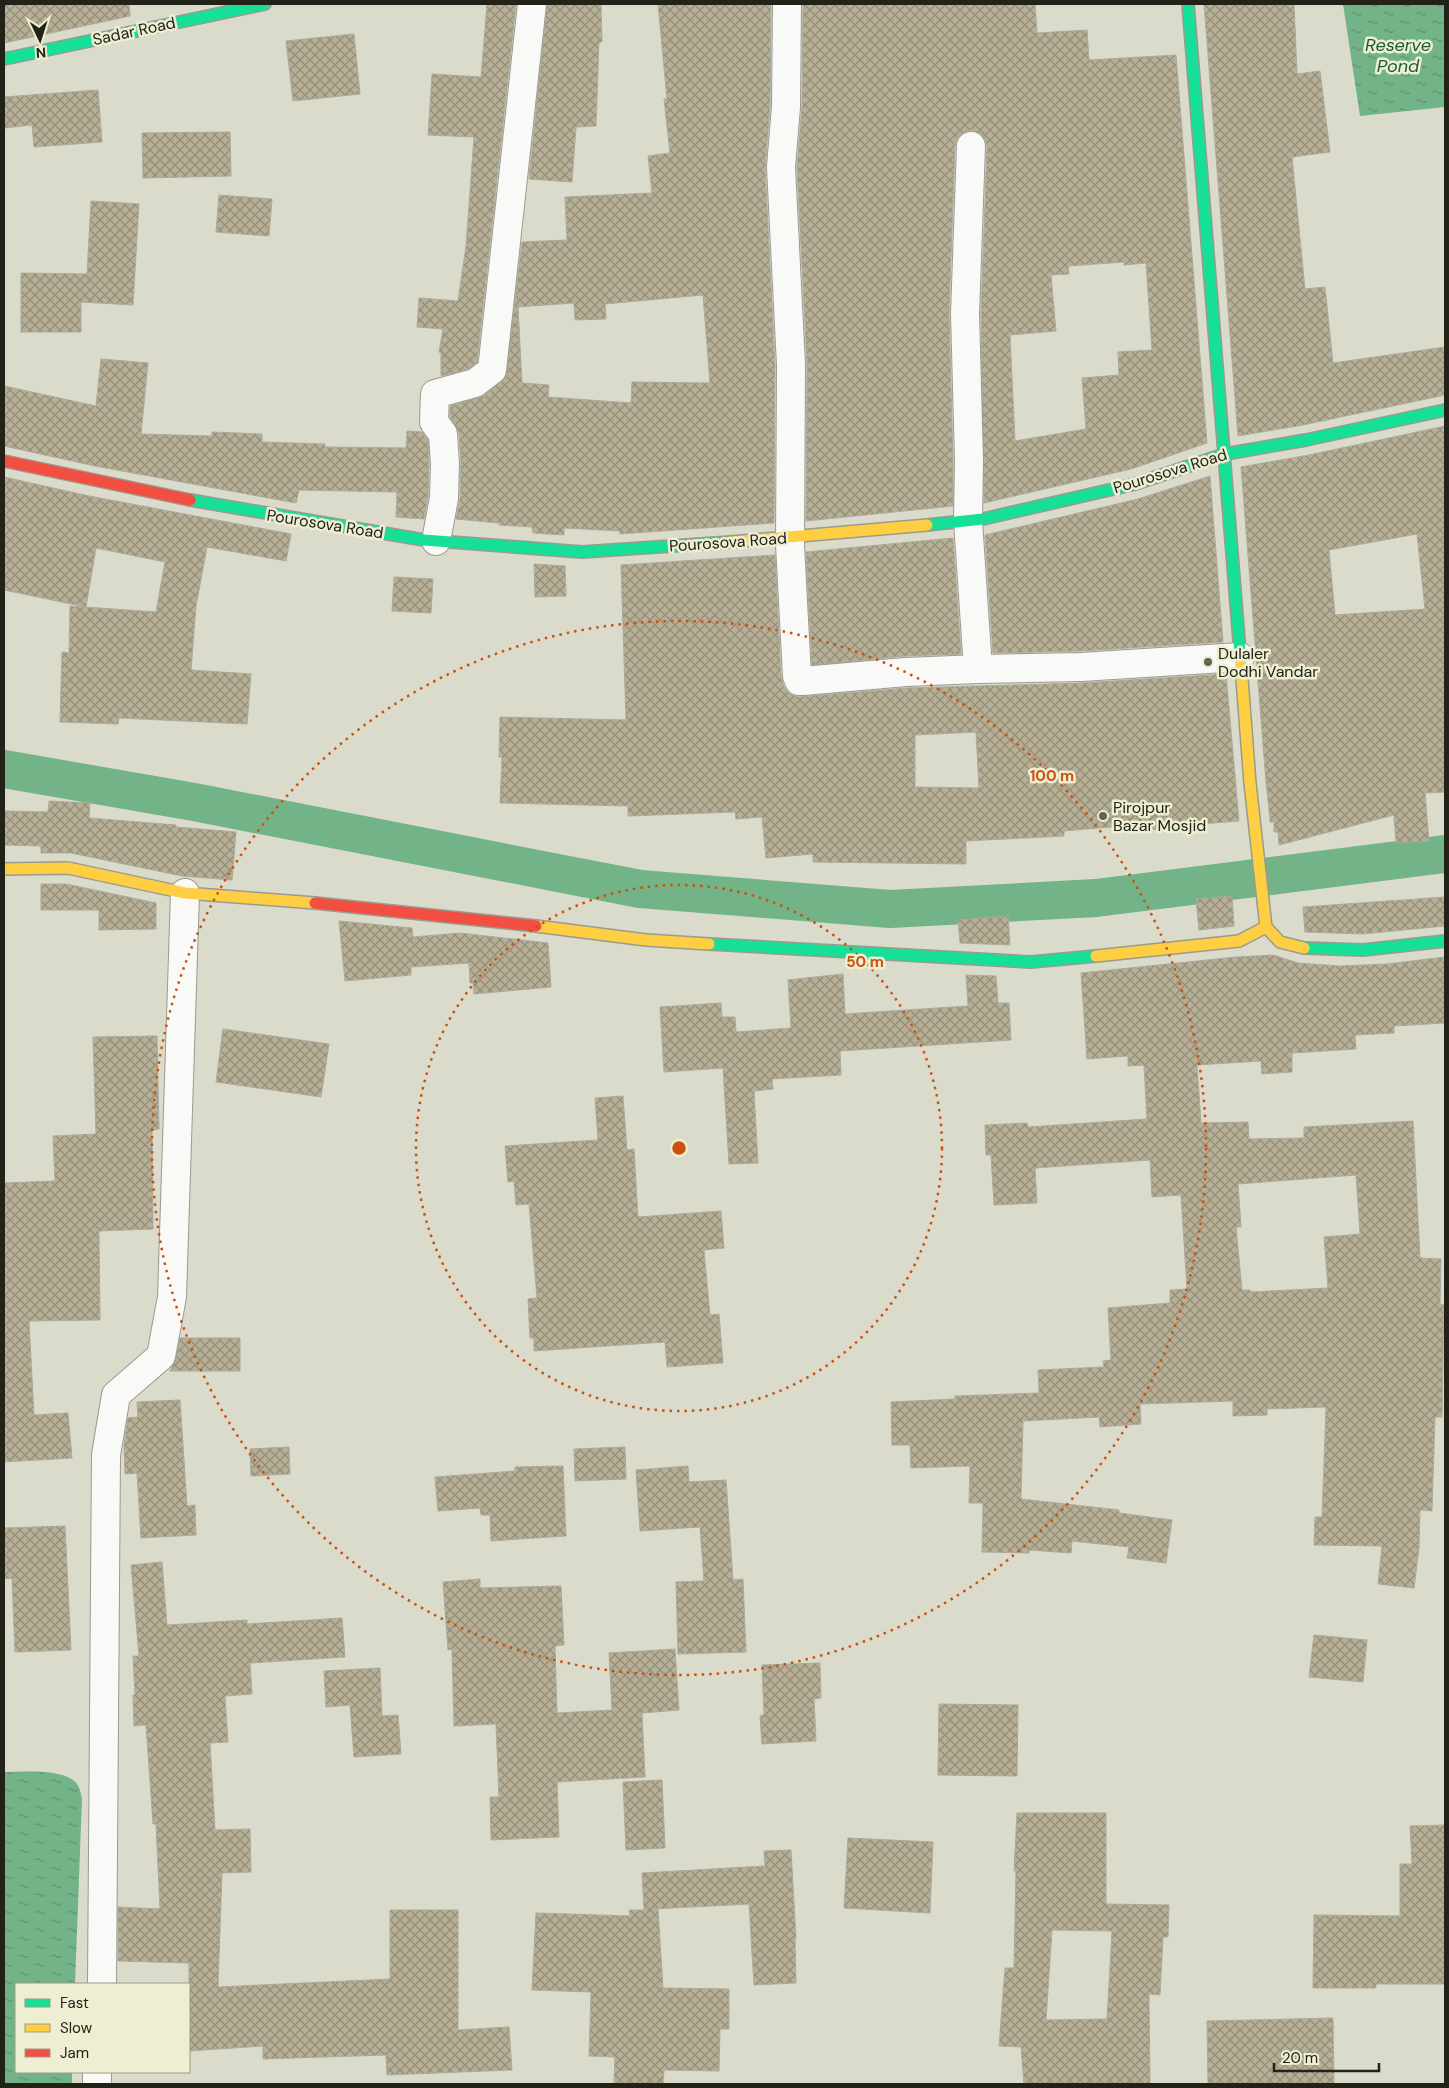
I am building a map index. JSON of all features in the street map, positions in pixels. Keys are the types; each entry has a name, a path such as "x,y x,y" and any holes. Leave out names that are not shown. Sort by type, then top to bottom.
{"street":[{"name":"Sadar Road","path":"4,59 265,4"},
{"path":"436,541 444,498 445,464 443,434 434,422 435,394 476,383 492,370 532,4"},
{"path":"787,4 786,107 781,168 791,365 792,602 797,676 799,681 978,668 1081,666 1240,657"},
{"path":"1188,4 1250,783 1266,927 1280,943 1315,951 1404,946 1445,941"},
{"path":"971,146 965,314 969,460 968,521 978,668"},
{"name":"Pourosova Road","path":"4,461 92,481 235,509 436,541 582,552 791,538 968,521 1136,484 1225,454 1306,440 1445,410"},
{"path":"4,869 68,868 185,893 385,909 646,940 988,961 1031,962 1238,941 1266,927"},
{"path":"102,1983 106,1455 116,1395 161,1356 172,1297 185,893"}],"water":[{"name":"Reserve Pond","path":"1343,4 1445,4 1445,107 1360,116"},
{"path":"4,1772 53,1773 63,1775 77,1784 82,1799 75,1983 15,1983 15,2073 72,2073 72,2084 4,2084"}],"building":[{"path":"4,4 129,4 130,16 4,43"},
{"path":"487,4 516,4 477,362 468,369 441,376 441,353 439,352 443,329 417,327 419,298 458,301 466,246 474,137 428,135 432,74 481,77"},
{"path":"547,4 601,4 602,42 599,42 596,126 576,127 572,182 529,179"},
{"path":"658,4 771,4 770,106 765,168 775,365 774,523 620,534 620,531 564,528 564,535 533,533 532,527 456,519 460,499 461,463 459,433 450,417 450,406 484,396 506,377 522,242 567,240 565,197 652,193 648,156 670,153 664,99 667,99","holes":["703,295 710,383 632,382 631,403 548,397 549,385 522,383 518,307 574,303 575,320 606,319 605,304"]},
{"path":"803,4 1035,4 1037,33 1087,30 1089,60 1176,55 1207,443 1131,469 984,503 981,314 987,147 985,139 980,133 971,130 964,132 958,137 955,145 949,314 953,506 806,521 807,364 797,167 802,107","holes":["1124,262 1124,265 1146,263 1152,350 1118,352 1119,375 1082,378 1086,429 1015,441 1010,335 1056,331 1051,275 1069,274 1068,266"]},
{"path":"1204,4 1294,4 1297,74 1320,71 1330,152 1292,157 1305,289 1325,287 1333,363 1445,347 1445,395 1303,425 1238,436"},
{"path":"354,34 360,94 293,101 286,41"},
{"path":"98,90 102,142 34,147 32,125 4,128 4,97"},
{"path":"230,132 231,176 143,178 142,133"},
{"path":"219,195 272,199 269,236 216,232"},
{"path":"91,201 139,204 133,305 81,302 81,332 21,332 21,273 87,274"},
{"path":"101,359 148,363 141,434 212,436 212,432 262,434 262,442 325,444 325,447 406,448 407,431 422,432 428,440 429,464 428,496 424,519 396,517 397,492 299,490 296,503 95,466 4,446 4,386 96,406"},
{"path":"1445,426 1445,792 1425,793 1429,841 1396,843 1394,815 1279,845 1278,832 1274,832 1274,822 1270,822 1241,467 1309,455","holes":["1417,534 1425,609 1335,615 1329,550"]},
{"path":"1210,476 1223,642 1080,651 993,653 985,535 1138,499"},
{"path":"4,477 89,496 291,534 286,561 207,547 196,606 191,670 251,674 247,724 119,718 118,724 60,722 62,652 69,653 70,606 156,612 165,562 96,548 86,607 4,590"},
{"path":"953,538 961,654 905,656 812,665 806,552"},
{"path":"775,555 781,677 784,687 790,694 798,697 907,688 1082,683 1226,674 1239,821 1175,826 1124,833 1123,826 1064,831 1064,836 966,841 966,864 813,862 813,854 766,858 762,817 736,819 735,812 628,816 628,806 500,803 502,757 499,757 500,717 626,720 621,565","holes":["976,732 979,788 915,787 915,735"]},
{"path":"534,564 565,566 566,596 535,597"},
{"path":"394,577 433,579 431,613 392,611"},
{"path":"49,801 90,803 89,818 236,832 232,880 182,876 71,853 41,853 41,846 4,845 4,811 48,812"},
{"path":"41,884 66,884 156,903 156,929 99,930 99,910 41,910"},
{"path":"1232,896 1234,926 1199,930 1196,899"},
{"path":"1445,897 1445,926 1362,934 1305,932 1303,907"},
{"path":"1008,916 1010,945 960,943 958,920"},
{"path":"339,921 412,928 413,937 460,933 548,943 551,987 474,994 473,983 470,983 469,963 411,967 411,975 345,981"},
{"path":"1273,955 1298,963 1340,966 1387,964 1445,957 1445,1023 1394,1026 1394,1033 1355,1035 1356,1049 1292,1053 1292,1072 1262,1074 1261,1061 1197,1065 1201,1123 1248,1122 1249,1139 1304,1138 1304,1127 1413,1121 1420,1258 1441,1259 1440,1304 1444,1305 1442,1417 1435,1417 1432,1511 1420,1510 1419,1547 1414,1588 1378,1584 1382,1546 1314,1545 1315,1517 1322,1517 1326,1407 1267,1409 1267,1415 1233,1416 1233,1401 1140,1404 1141,1424 1100,1427 1099,1417 1023,1421 1021,1499 1119,1510 1119,1513 1172,1520 1166,1563 1127,1558 1129,1547 1072,1541 1071,1553 1029,1550 1029,1553 982,1552 983,1503 969,1503 970,1466 911,1468 910,1445 892,1445 891,1402 955,1399 955,1396 1039,1393 1038,1370 1104,1367 1103,1361 1111,1360 1108,1308 1170,1303 1170,1290 1187,1289 1181,1195 1152,1197 1150,1160 1035,1168 1037,1203 994,1205 991,1155 986,1155 985,1125 1027,1123 1028,1127 1147,1119 1144,1065 1128,1066 1128,1056 1087,1059 1081,973","holes":["1356,1175 1360,1234 1324,1237 1328,1288 1251,1292 1250,1290 1242,1290 1236,1227 1241,1227 1238,1184"]},
{"path":"843,974 845,1014 968,1006 966,975 996,976 998,1003 1009,1003 1011,1040 840,1051 841,1075 772,1079 773,1089 754,1091 758,1163 729,1164 723,1068 664,1072 660,1007 721,1003 722,1017 735,1017 736,1032 791,1028 788,980"},
{"path":"223,1029 329,1044 321,1097 216,1082"},
{"path":"157,1036 159,1129 152,1130 153,1229 99,1231 100,1320 29,1321 34,1415 68,1413 72,1458 4,1462 4,1183 55,1181 53,1136 96,1134 93,1037"},
{"path":"623,1096 627,1150 634,1149 638,1217 721,1211 724,1248 704,1250 710,1315 719,1314 723,1363 667,1367 665,1342 534,1351 534,1338 530,1338 528,1299 537,1298 529,1204 516,1205 514,1181 508,1182 505,1146 598,1140 595,1098"},
{"path":"180,1338 240,1338 240,1371 170,1371 176,1359"},
{"path":"180,1400 187,1506 195,1505 196,1535 141,1538 137,1473 125,1474 124,1445 128,1418 138,1417 137,1402"},
{"path":"289,1447 290,1474 251,1476 250,1449"},
{"path":"625,1447 626,1479 575,1481 574,1449"},
{"path":"563,1466 566,1536 491,1541 490,1515 481,1515 480,1508 438,1511 435,1477 515,1471 515,1467"},
{"path":"688,1466 689,1482 726,1480 733,1580 743,1579 746,1652 678,1654 676,1582 704,1581 700,1527 640,1531 636,1470"},
{"path":"65,1526 71,1650 15,1652 12,1578 4,1579 4,1528"},
{"path":"162,1562 167,1625 247,1620 247,1624 342,1618 345,1657 250,1663 252,1694 225,1696 228,1742 210,1743 215,1830 250,1829 251,1872 222,1873 218,1987 390,1979 390,1910 458,1910 458,2030 509,2027 512,2070 387,2075 386,2055 263,2059 263,2046 190,2051 189,1963 118,1961 118,1907 160,1909 156,1824 153,1824 146,1725 134,1726 133,1656 139,1656 131,1565"},
{"path":"480,1579 480,1588 561,1586 564,1645 555,1646 557,1713 612,1710 609,1653 675,1649 679,1710 642,1713 645,1777 557,1782 559,1837 491,1840 490,1797 499,1797 496,1724 454,1726 452,1649 448,1650 443,1582"},
{"path":"1314,1635 1367,1640 1363,1682 1309,1677"},
{"path":"820,1663 821,1698 814,1699 816,1741 762,1744 760,1716 764,1715 762,1665"},
{"path":"380,1668 382,1716 398,1715 401,1754 354,1757 350,1705 326,1707 324,1671"},
{"path":"939,1704 1018,1705 1017,1776 938,1775"},
{"path":"662,1780 665,1848 626,1850 623,1782"},
{"path":"1017,1813 1106,1813 1106,1904 1169,1905 1168,1937 1163,1937 1160,1995 1149,1994 1150,2084 1024,2084 1021,2047 999,2046 1005,1968 1014,1968 1016,1871 1014,1871","holes":["1052,1930 1112,1931 1107,2019 1046,2020"]},
{"path":"1445,1825 1445,1984 1376,1984 1376,1988 1313,1988 1314,1915 1400,1916 1400,1864 1412,1864 1410,1826"},
{"path":"848,1838 933,1842 930,1913 844,1908"},
{"path":"791,1850 796,1938 796,1983 754,1985 749,1904 654,1909 658,1909 663,1988 729,1989 729,2029 720,2029 719,2071 664,2070 663,2084 614,2084 615,2057 589,2056 591,1992 532,1990 536,1913 630,1916 629,1910 644,1910 642,1873 765,1866 764,1851"},
{"path":"1333,2018 1334,2084 1208,2084 1207,2021"}],"waterway":[{"path":"4,769 194,802 640,889 890,909 1096,898 1445,854"}],"traffic: fast":[{"path":"4,59 265,4"},
{"path":"1188,4 1240,653"},
{"path":"927,525 983,519 1135,484 1225,454 1306,440 1445,410"},
{"path":"190,500 424,540 582,552 731,542"},
{"path":"1304,948 1363,950 1445,941"},
{"path":"709,944 1031,962 1096,956"}],"traffic: slow":[{"path":"731,542 927,525"},
{"path":"1240,653 1250,783 1266,927 1280,942 1304,948"},
{"path":"4,869 68,868 185,893 315,903"},
{"path":"536,926 646,940 709,944"},
{"path":"1096,956 1239,941 1266,927"}],"traffic: jam":[{"path":"4,461 190,500"},
{"path":"315,903 536,926"}],"place":[{"name":"Dulaler Dodhi Vandar","path":"1208,662"},
{"name":"Pirojpur Bazar Mosjid","path":"1103,816"}]}
